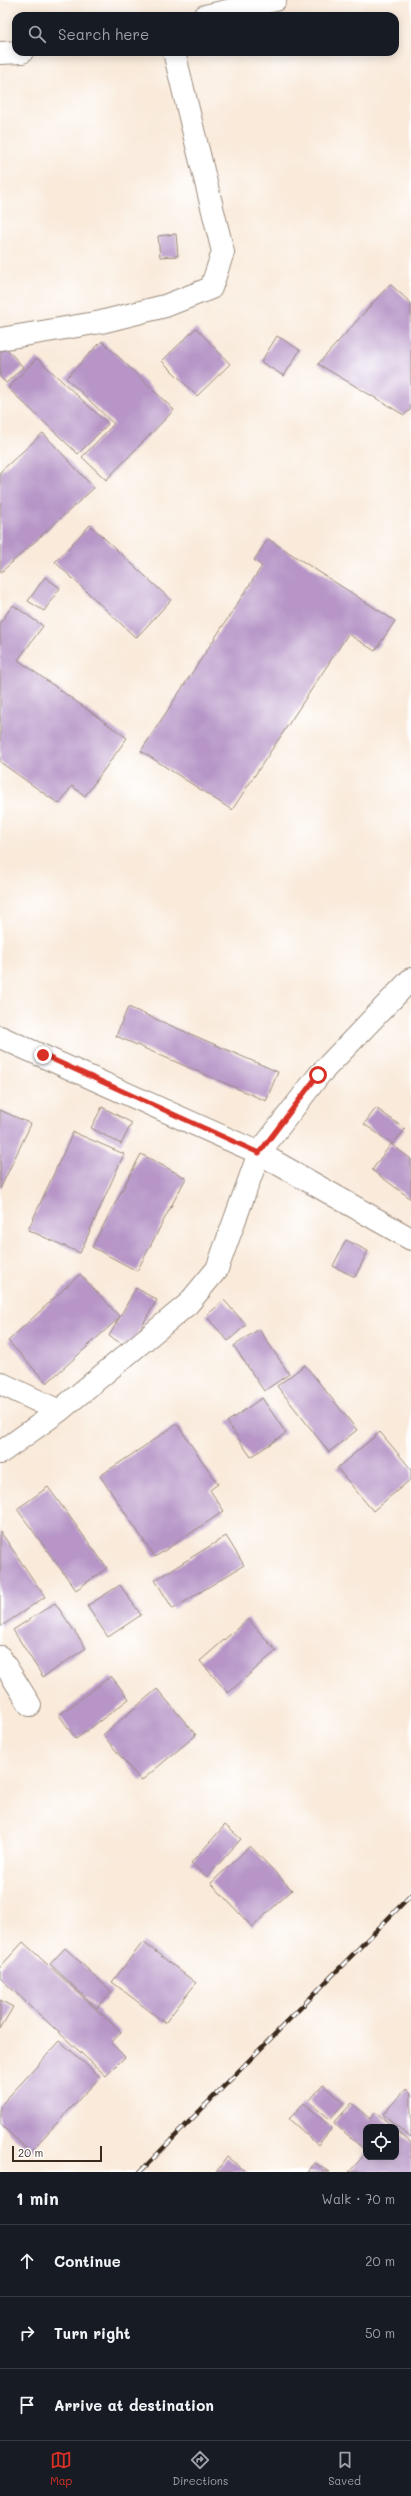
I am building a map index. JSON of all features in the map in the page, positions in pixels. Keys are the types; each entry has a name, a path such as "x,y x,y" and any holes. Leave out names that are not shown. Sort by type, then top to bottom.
{"street":[{"path":"222,12 275,0"},
{"path":"0,53 12,52"},
{"path":"0,339 101,322 165,306 211,288 223,252 175,56"},
{"path":"0,1453 59,1411 188,1304 217,1269 259,1153 318,1075 411,979"},
{"path":"0,1038 259,1153 411,1239"},
{"path":"0,1383 59,1411"},
{"path":"0,1657 30,1705"}],"building":[{"path":"176,234 178,256 160,257 158,236"},
{"path":"390,284 411,303 411,409 404,415 318,364"},
{"path":"196,328 230,364 197,396 162,361"},
{"path":"277,336 300,350 284,376 261,362"},
{"path":"102,341 174,410 106,480 82,457 114,424 66,378"},
{"path":"6,348 23,367 6,383 0,377 0,353"},
{"path":"37,358 108,424 78,454 8,388"},
{"path":"43,433 94,488 0,573 0,472"},
{"path":"90,525 171,600 136,638 55,562"},
{"path":"268,539 395,621 375,651 348,634 232,810 141,751 262,566 254,560"},
{"path":"45,577 60,588 44,611 28,601"},
{"path":"13,605 43,626 18,660 127,738 85,796 72,786 59,804 0,762 0,623"},
{"path":"128,1007 278,1072 266,1101 116,1036"},
{"path":"102,1107 132,1123 121,1144 91,1128"},
{"path":"376,1108 405,1129 393,1144 364,1124"},
{"path":"0,1110 31,1124 0,1189"},
{"path":"73,1132 124,1154 80,1253 28,1230"},
{"path":"391,1144 411,1159 411,1199 372,1170"},
{"path":"141,1154 186,1178 137,1271 92,1247"},
{"path":"346,1240 368,1251 355,1277 333,1266"},
{"path":"80,1274 120,1317 47,1383 8,1341"},
{"path":"136,1288 157,1300 129,1348 109,1336"},
{"path":"224,1300 246,1325 228,1341 206,1316"},
{"path":"259,1329 289,1374 264,1391 234,1346"},
{"path":"305,1365 357,1430 329,1452 277,1386"},
{"path":"262,1398 286,1433 251,1457 227,1422"},
{"path":"177,1424 218,1484 210,1490 224,1511 155,1557 100,1476"},
{"path":"380,1432 411,1469 411,1479 373,1511 337,1468"},
{"path":"48,1487 107,1568 76,1590 17,1509"},
{"path":"0,1531 45,1597 0,1627"},
{"path":"226,1536 244,1565 173,1609 155,1580"},
{"path":"120,1585 141,1615 108,1637 87,1606"},
{"path":"55,1603 86,1648 43,1677 13,1630"},
{"path":"248,1619 276,1651 228,1693 200,1661"},
{"path":"111,1676 129,1699 76,1739 59,1715"},
{"path":"157,1689 196,1735 141,1781 103,1735"},
{"path":"225,1825 241,1839 207,1877 191,1863"},
{"path":"250,1846 292,1890 252,1927 211,1883"},
{"path":"23,1942 121,2032 111,2043 125,2057 106,2076 0,1978 0,1967"},
{"path":"143,1942 196,1983 165,2023 112,1982"},
{"path":"65,1948 112,1992 97,2008 50,1964"},
{"path":"0,2000 13,2007 0,2029"},
{"path":"60,2041 100,2077 30,2152 0,2124 0,2106"},
{"path":"323,2085 344,2103 330,2119 309,2101"},
{"path":"406,2089 411,2094 411,2138 399,2128 399,2124 395,2124 383,2114"},
{"path":"304,2103 332,2128 318,2145 289,2119"},
{"path":"352,2103 370,2119 376,2112 390,2124 363,2124 363,2148 334,2123"},
{"path":"399,2133 411,2143 411,2172 349,2172 363,2156 363,2160 399,2160"},
{"path":"227,2157 247,2172 216,2172"},
{"path":"315,2163 329,2172 308,2172"}],"railway":[{"path":"140,2172 411,1895"}],"route":[{"path":"43,1055 259,1153 318,1075"}]}
